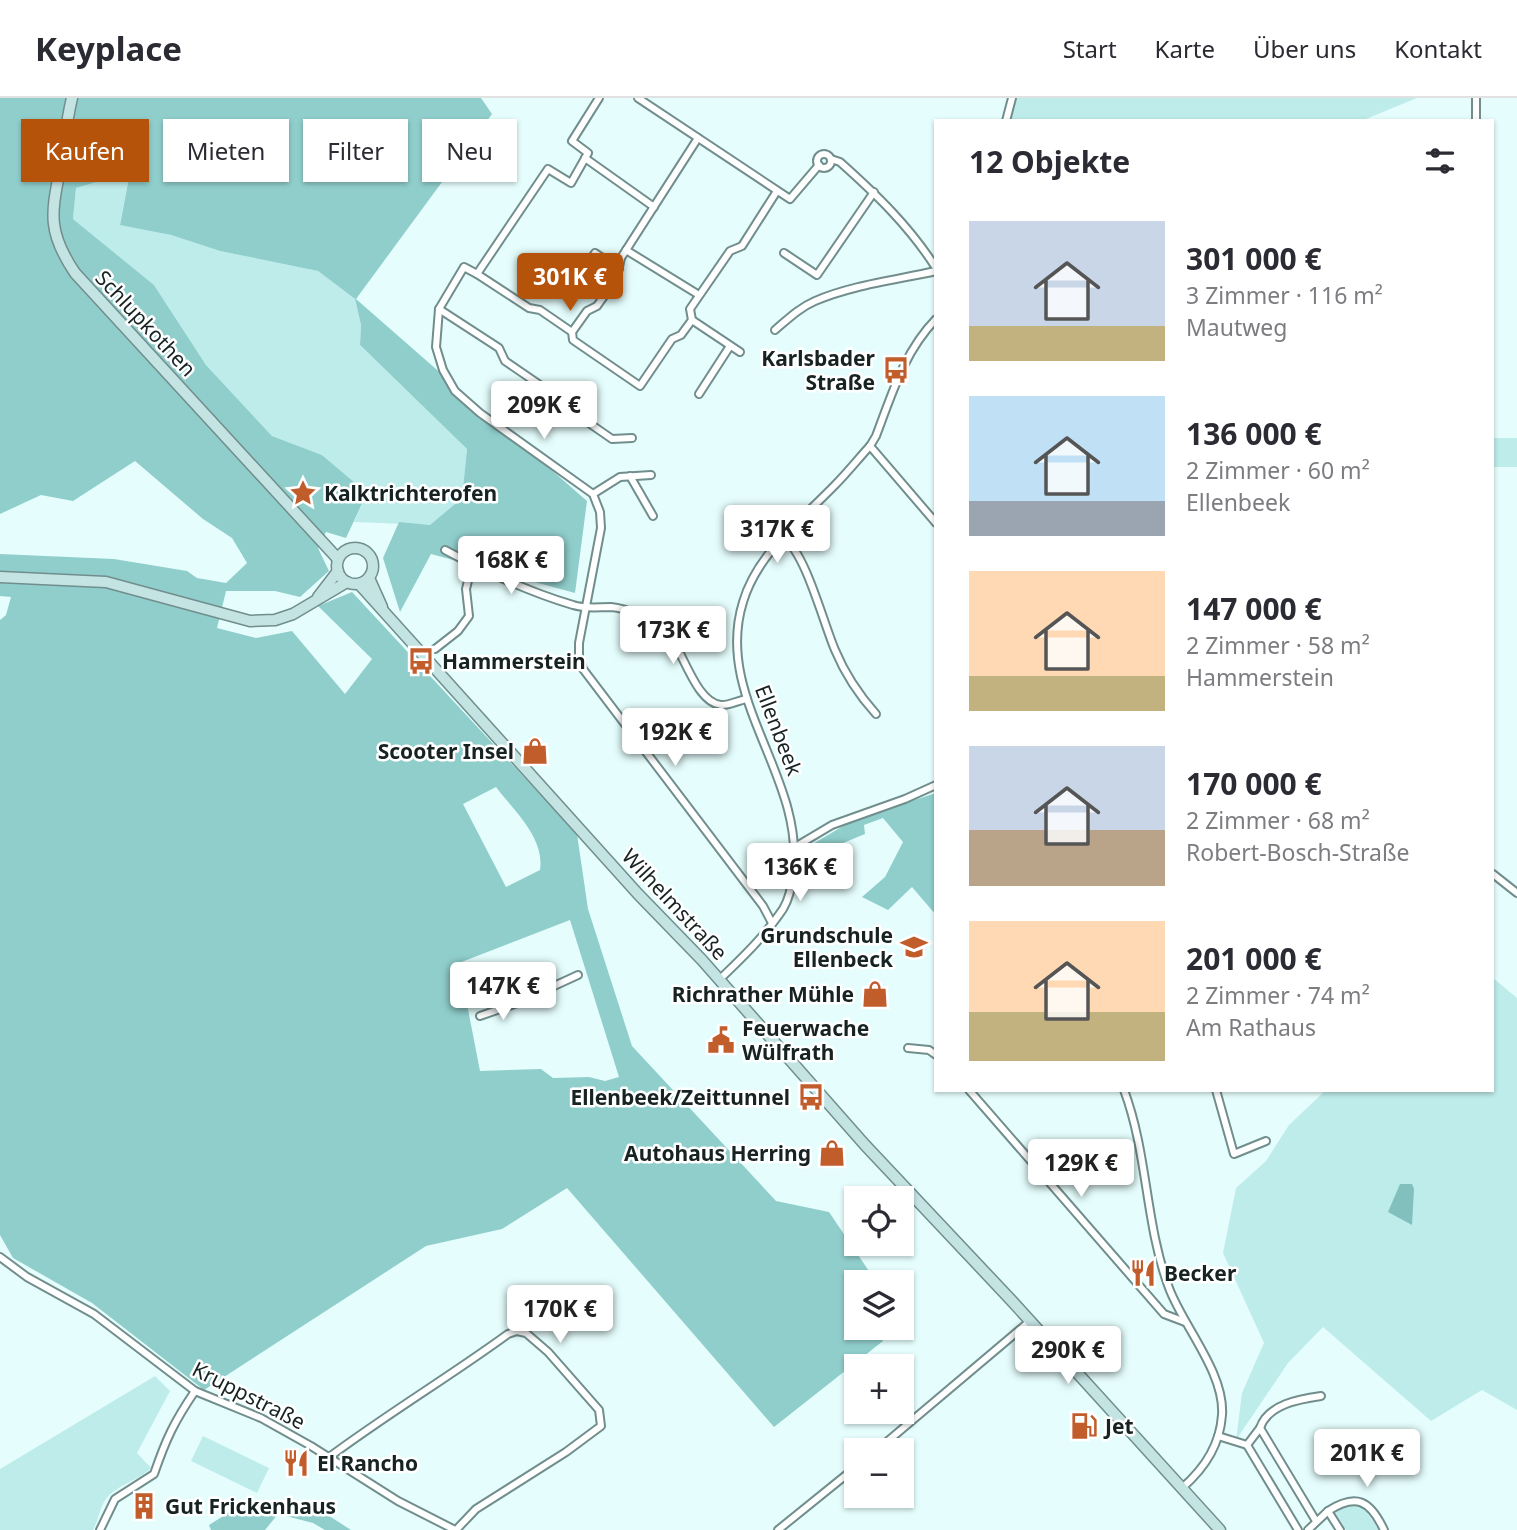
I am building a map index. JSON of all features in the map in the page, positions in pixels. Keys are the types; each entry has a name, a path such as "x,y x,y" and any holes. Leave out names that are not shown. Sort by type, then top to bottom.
{"main road":[{"name":"Schlupkothen","path":"72,98 52,214 54,230 63,255 90,290 314,532 342,555"},
{"path":"0,577 106,582 250,621 275,620 314,603 346,583 359,584 369,578 373,566 368,553 356,548 342,555 337,573 323,595"},
{"path":"337,573 346,583"},
{"name":"Wilhelmstraße","path":"369,578 385,614"},
{"name":"Wilhelmstraße","path":"359,584 719,980 865,1146 1030,1321 1220,1530"}],"street":[{"path":"477,274 548,169 571,183 588,153 572,141 599,98"},
{"path":"638,98 790,200 818,164 826,168 831,165 831,159 840,162 874,192 919,242 934,267"},
{"path":"1007,119 1012,98"},
{"path":"1476,98 1476,119"},
{"path":"692,320 681,335 672,339 640,386 573,340 572,332 587,311 597,306 616,279 626,250 698,138"},
{"path":"585,158 654,207"},
{"path":"740,352 692,320 690,309 730,251 742,246 777,191"},
{"path":"784,253 817,275 874,192"},
{"path":"626,250 699,295"},
{"path":"589,262 595,253 619,268"},
{"path":"572,332 540,310 529,308 464,267 439,309 437,355 456,391 480,413 593,494 600,512 601,528 579,643 583,669 757,898 772,923"},
{"path":"775,330 792,314 822,298 934,270"},
{"path":"439,309 499,348 505,361 612,439 632,438"},
{"name":"Ellenbeek","path":"719,980 747,954 784,907 792,886 795,847 791,817 782,786 747,699 737,659 737,635 743,599 764,559 870,446 908,356 934,321"},
{"path":"699,394 730,346"},
{"path":"870,446 934,521"},
{"path":"593,494 620,477 651,475"},
{"path":"630,476 653,516"},
{"path":"784,538 790,542 802,563 835,652 850,682 876,714"},
{"path":"445,550 557,600 577,606 623,610 643,617 667,631 697,687 709,700 721,705 747,699"},
{"path":"435,649 458,631 469,616 466,589 472,564"},
{"path":"795,847 832,825 934,786"},
{"path":"1494,875 1517,893"},
{"path":"480,1016 517,1003 578,975"},
{"path":"908,1048 929,1050 934,1054"},
{"path":"971,1092 1164,1314 1185,1322"},
{"path":"1125,1092 1141,1149 1158,1255 1170,1290 1205,1356 1217,1386 1223,1413 1219,1436 1211,1455 1194,1478 1182,1488"},
{"path":"1217,1092 1234,1153 1266,1141"},
{"name":"Kruppstraße","path":"0,1257 27,1277 93,1314 195,1391 261,1418 398,1501 455,1530"},
{"path":"891,1438 1030,1321"},
{"path":"328,1458 508,1334 517,1331 531,1336 570,1374 599,1410 601,1426 566,1452 476,1509 455,1530"},
{"path":"100,1530 116,1499 154,1474 160,1452 172,1427 195,1391"},
{"path":"1247,1445 1262,1422 1276,1410 1294,1400 1321,1396"},
{"path":"1260,1428 1316,1521"},
{"path":"1219,1436 1247,1445 1298,1530"},
{"path":"778,1530 844,1477"},
{"path":"1308,1530 1328,1511 1354,1499 1365,1503 1379,1519 1384,1530"},
{"path":"1328,1511 1340,1530"}],"shaded area":[{"path":"0,98 481,98 492,114 488,119 422,119 422,182 442,182 356,299 587,501 575,593 431,554 400,612 383,558 399,522 430,525 462,498 467,449 360,345 361,325 355,299 318,271 220,251 171,235 120,225 128,182 149,182 149,119 21,119 21,182 96,182 76,188 73,219 154,285 206,365 272,436 322,455 367,493 346,538 326,532 318,548 329,571 300,597 275,591 226,591 217,628 256,638 292,631 345,694 372,659 318,606 352,592 577,834 588,909 632,1046 776,1201 829,1212 844,1234 844,1256 859,1256 868,1270 844,1270 844,1340 883,1341 867,1354 844,1354 844,1372 774,1427 567,1188 502,1229 426,1246 204,1390 92,1303 13,1258 0,1235 0,620 6,615 11,597 0,596 0,554 114,559 187,571 197,578 226,583 247,563 232,538 203,519 135,461 73,501 41,495 0,514","holes":["496,787 527,826 538,847 540,870 506,887 463,804","570,920 619,1077 605,1081 589,1077 553,1078 541,1069 480,1071 459,963"]},
{"path":"1015,98 1417,98 1366,119 1010,119"},
{"path":"95,182 128,182 120,224 171,235 220,251 318,271 355,299 361,325 360,345 467,449 462,498 430,525 354,522 367,493 322,455 272,436 206,365 154,285 73,219 76,188"},
{"path":"1494,438 1517,438 1517,467 1494,467"},
{"path":"934,794 934,913 912,887 888,910 862,897 885,877 903,842 883,818 864,825 865,834 814,855 811,845 855,819"},
{"path":"1494,979 1517,998 1517,1410 1482,1390 1431,1421 1323,1327 1288,1363 1236,1440 1242,1393 1264,1343 1223,1253 1236,1188 1266,1161 1289,1125 1324,1092 1494,1092"},
{"path":"1400,1184 1412,1184 1414,1189 1412,1225 1388,1212"},
{"path":"155,1376 170,1391 137,1453 151,1468 108,1496 93,1530 0,1530 0,1469"},
{"path":"203,1436 269,1468 257,1493 191,1461"},
{"path":"267,1502 317,1508 351,1530 325,1530 313,1523 278,1514 265,1530 211,1530 209,1525 236,1508 259,1510"},
{"path":"1348,1503 1362,1505 1379,1530 1346,1530 1334,1510"}],"place":[{"name":"Karlsbader Straße","path":"896,370"},
{"name":"Kalktrichterofen","path":"303,493"},
{"name":"Hammerstein","path":"421,661"},
{"name":"Scooter Insel","path":"535,751"},
{"name":"Grundschule Ellenbeck","path":"914,947"},
{"name":"Richrather Mühle","path":"875,994"},
{"name":"Feuerwache Wülfrath","path":"721,1040"},
{"name":"Ellenbeek/Zeittunnel","path":"811,1097"},
{"name":"Autohaus Herring","path":"832,1153"},
{"name":"Becker","path":"1143,1273"},
{"name":"Jet","path":"1084,1426"},
{"name":"El Rancho","path":"296,1463"},
{"name":"Gut Frickenhaus","path":"144,1506"}]}
